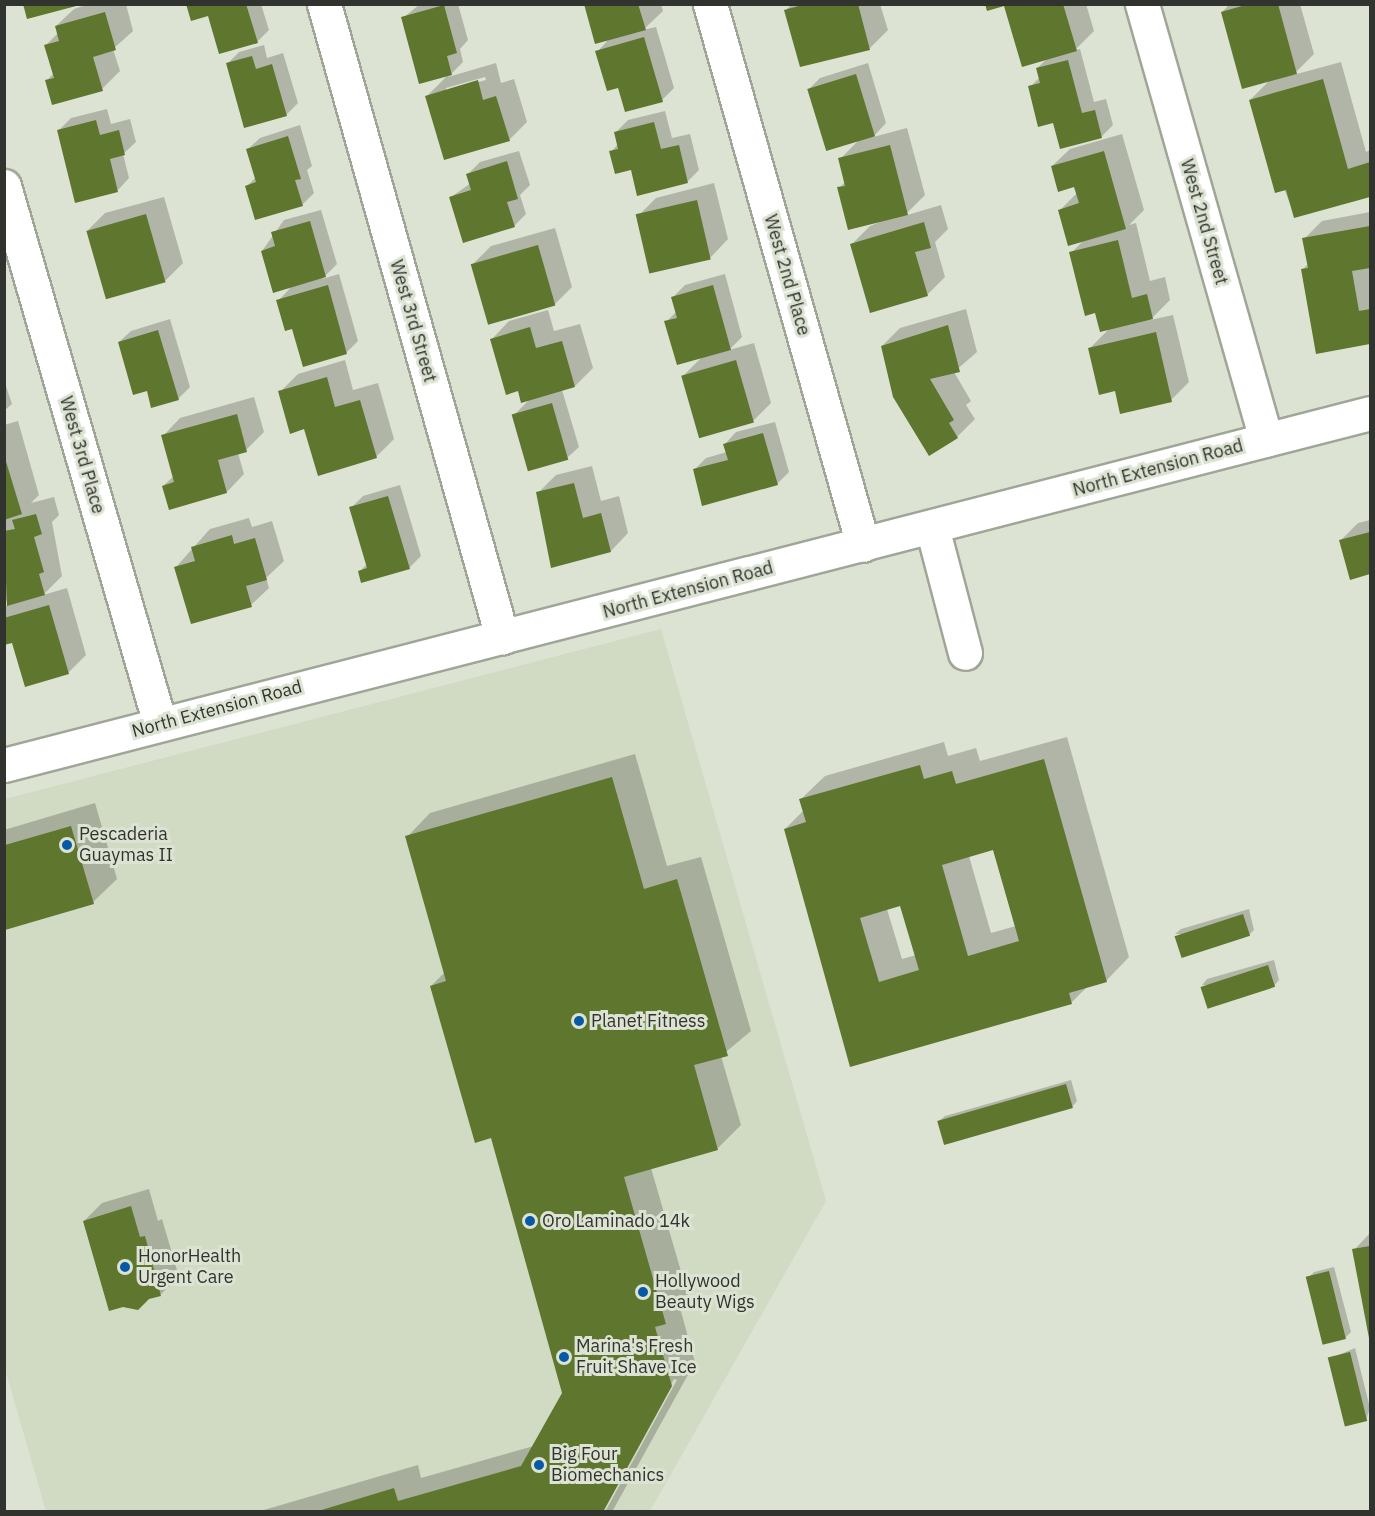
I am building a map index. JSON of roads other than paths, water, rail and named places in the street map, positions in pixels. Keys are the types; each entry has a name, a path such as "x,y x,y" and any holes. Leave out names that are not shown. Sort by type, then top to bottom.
{"street":[{"name":"West 3rd Street","path":"324,4 502,637"},
{"name":"West 2nd Place","path":"710,4 863,545"},
{"name":"West 2nd Street","path":"1142,4 1266,440"},
{"name":"West 3rd Place","path":"4,186 160,724"},
{"name":"North Extension Road","path":"4,765 1371,413"},
{"path":"932,527 965,653"}],"place":[{"name":"Pescaderia Guaymas II","path":"67,845"},
{"name":"Planet Fitness","path":"579,1021"},
{"name":"Oro Laminado 14k","path":"530,1221"},
{"name":"HonorHealth Urgent Care","path":"125,1267"},
{"name":"Hollywood Beauty Wigs","path":"643,1292"},
{"name":"Marina's Fresh Fruit Shave Ice","path":"564,1357"},
{"name":"Big Four Biomechanics","path":"539,1465"}]}
